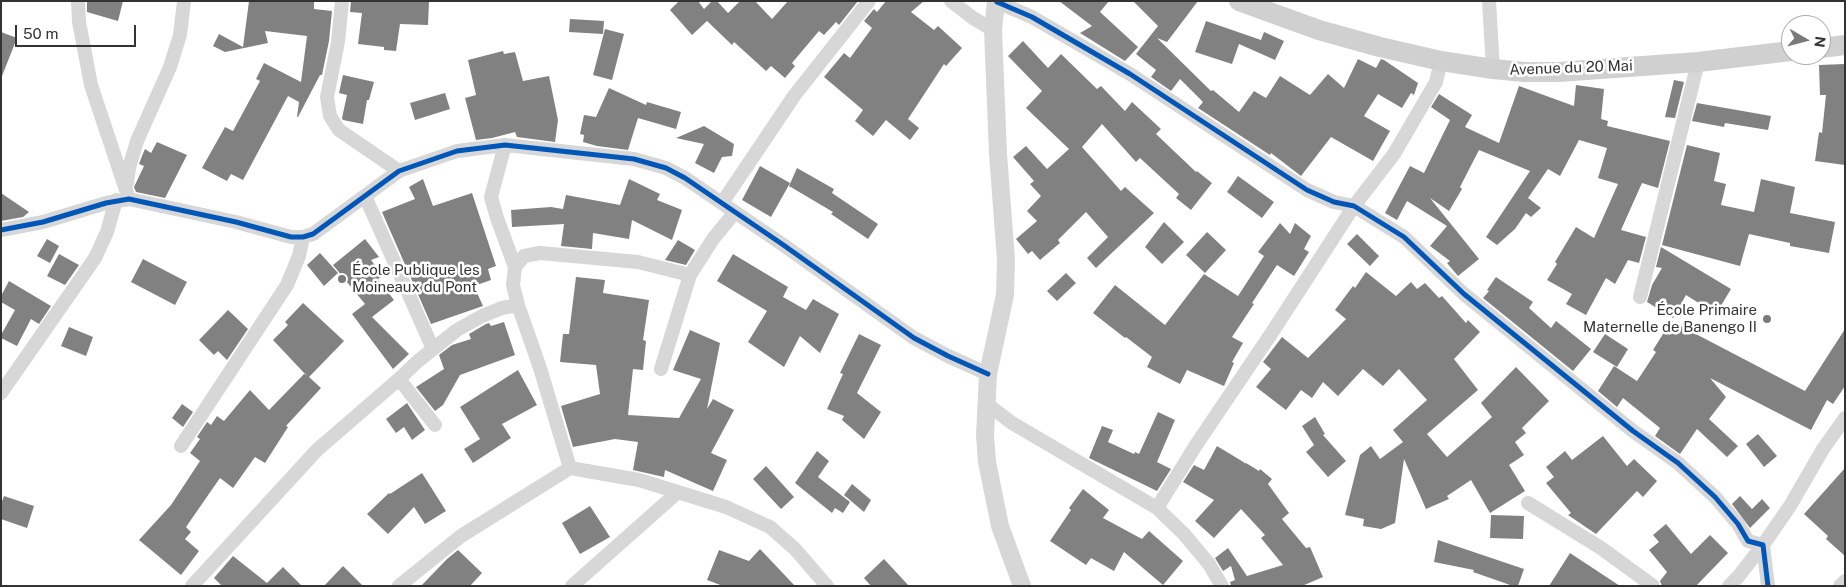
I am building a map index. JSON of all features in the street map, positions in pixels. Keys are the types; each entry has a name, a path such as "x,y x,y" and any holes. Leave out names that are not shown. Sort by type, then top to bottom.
{"main road":[{"name":"Avenue du 20 Mai","path":"1239,1 1319,30 1380,47 1441,61 1493,70 1559,72 1698,62 1781,52"},
{"path":"1831,47 1845,45"}],"street":[{"path":"78,1 84,53 91,85 124,196"},
{"path":"1,392 95,258 124,196 129,168 137,141 170,66 180,35 184,1"},
{"path":"342,1 338,42 327,97 330,116 339,130 399,171"},
{"path":"722,203 794,96 869,1"},
{"path":"951,1 993,30"},
{"path":"1490,1 1493,70"},
{"path":"1022,586 1000,526 987,462 985,435 988,374 1005,295 1006,260 998,154 993,30 996,2 1032,17 1122,69 1307,190 1334,202 1354,206 1404,237 1464,294 1633,431 1678,463 1715,497 1738,524 1748,541 1763,545"},
{"path":"1157,508 1196,445 1354,206 1394,154 1436,82 1441,61"},
{"path":"1640,297 1698,62"},
{"path":"1,230 43,222 124,196 291,237 303,237 313,234 399,171 457,151 505,145 634,159 666,168 685,178 914,338 988,374"},
{"path":"505,145 491,197 514,267 513,285 518,305 540,368 570,468"},
{"path":"365,196 433,349"},
{"path":"661,369 690,275 713,239 735,212"},
{"path":"181,446 287,285 299,256 303,237"},
{"path":"514,267 524,256 540,253 638,262 690,275"},
{"path":"192,586 317,450 433,349 457,330 482,316 502,308 518,305"},
{"path":"399,379 435,425"},
{"path":"987,404 1018,427 1157,508 1184,534 1209,564 1222,586"},
{"path":"1729,586 1763,545 1790,506 1845,418"},
{"path":"398,586 461,536 570,468 638,480 726,507 770,527 794,549 827,586"},
{"path":"572,586 678,492"},
{"path":"1528,503 1601,548 1653,586"},
{"path":"1763,545 1768,586"},
{"path":"1840,586 1845,581"}],"building":[{"path":"87,1 123,1 118,21 87,12"},
{"path":"249,1 314,1 314,9 332,11 329,41 322,75 320,75 298,117 299,102 288,96 243,180 231,174 227,181 202,168 225,127 233,131 260,81 256,79 264,63 301,82 307,36 265,31 268,43 225,52 213,46 219,34 243,47"},
{"path":"351,1 429,1 428,25 400,24 396,51 384,50 384,47 358,44 362,13 350,12"},
{"path":"679,1 698,1 704,9 712,1 717,1 728,13 740,1 755,1 772,19 788,1 858,1 839,25 836,22 824,35 819,31 792,63 795,66 785,78 771,66 766,71 734,42 732,45 707,21 692,35 670,10"},
{"path":"886,1 924,1 911,12 934,30 938,26 962,48 946,66 944,64 908,119 919,128 910,140 886,120 873,136 855,121 863,110 824,77 844,53 850,58 872,28 864,21 874,9 877,12"},
{"path":"1059,1 1109,1 1100,12 1138,47 1125,61 1080,33 1092,26"},
{"path":"1133,1 1198,1 1167,42 1157,38 1211,91 1213,90 1239,112 1254,91 1266,98 1280,76 1310,95 1328,74 1344,88 1358,59 1376,68 1381,59 1384,60 1418,83 1414,95 1411,93 1402,108 1378,94 1364,116 1390,131 1373,161 1331,137 1301,176 1271,153 1270,155 1198,108 1203,102 1180,79 1171,91 1151,77 1156,70 1136,54 1158,26"},
{"path":"570,19 604,21 603,34 569,32"},
{"path":"1206,21 1261,40 1264,32 1284,41 1275,60 1239,44 1232,64 1195,52"},
{"path":"605,29 624,34 612,80 593,75"},
{"path":"1,32 17,38 2,76 1,76"},
{"path":"1023,41 1048,68 1061,54 1097,89 1101,86 1125,111 1132,102 1161,129 1156,134 1196,172 1212,183 1191,210 1176,198 1179,194 1140,158 1136,162 1102,124 1082,147 1121,191 1125,187 1154,213 1096,268 1087,258 1108,237 1086,212 1058,240 1060,243 1040,260 1032,251 1028,254 1016,239 1037,221 1027,211 1041,196 1030,184 1034,181 1013,157 1026,146 1047,169 1069,149 1026,108 1042,91 1008,56"},
{"path":"503,51 504,54 515,52 523,81 549,76 558,120 555,142 517,137 515,132 476,140 465,98 476,95 468,60"},
{"path":"1845,64 1845,165 1815,161 1819,132 1822,133 1826,95 1820,95 1819,65"},
{"path":"343,75 374,82 369,100 367,100 363,124 343,120 342,118 347,95 339,93"},
{"path":"1674,80 1684,82 1675,118 1665,117"},
{"path":"1576,85 1604,89 1601,119 1608,121 1607,126 1670,141 1658,188 1642,183 1621,230 1646,237 1639,263 1628,260 1615,284 1606,278 1586,315 1566,304 1572,294 1547,280 1557,264 1555,262 1576,227 1594,238 1618,184 1598,178 1607,148 1579,140 1560,176 1548,169 1528,198 1541,208 1531,217 1526,213 1515,229 1497,245 1486,237 1530,171 1479,150 1460,187 1462,189 1449,211 1430,198 1479,259 1458,276 1447,263 1450,261 1430,246 1447,226 1407,201 1397,220 1385,213 1410,166 1424,173 1450,120 1431,107 1439,94 1472,115 1465,127 1499,143 1519,86 1574,106"},
{"path":"609,88 646,105 647,102 681,112 676,129 638,118 628,150 583,142 584,135 580,134 584,115 596,117"},
{"path":"445,93 450,109 415,120 410,103"},
{"path":"1697,103 1771,116 1768,130 1725,123 1724,127 1692,121"},
{"path":"704,126 734,144 732,156 722,157 714,173 695,163 704,144 676,138"},
{"path":"157,142 187,155 165,198 136,192 134,187 144,166 139,164 145,149 151,153"},
{"path":"1687,145 1720,153 1714,181 1726,184 1721,205 1754,212 1761,179 1795,187 1790,213 1835,222 1829,253 1790,246 1790,243 1749,234 1740,266 1662,245"},
{"path":"760,166 790,183 771,217 742,200"},
{"path":"797,168 834,189 832,193 878,224 868,239 831,214 833,212 789,186"},
{"path":"1238,176 1274,202 1262,218 1227,192"},
{"path":"423,179 433,206 472,193 496,266 488,269 491,280 474,286 483,306 431,324 382,212 415,199 409,187"},
{"path":"629,179 660,194 657,200 682,210 672,240 632,220 629,239 593,233 592,249 561,246 564,224 512,227 511,210 551,207 563,209 566,195 620,205"},
{"path":"1,193 29,212 23,217 1,221"},
{"path":"1164,222 1184,242 1162,264 1145,247"},
{"path":"1280,223 1290,234 1295,223 1311,236 1304,249 1309,252 1294,276 1277,265 1252,303 1254,304 1232,337 1243,343 1232,362 1234,363 1224,386 1187,370 1180,384 1147,367 1152,357 1093,313 1115,285 1165,325 1204,274 1238,296 1264,256 1258,252"},
{"path":"1207,232 1226,250 1205,273 1186,255"},
{"path":"1357,234 1379,256 1370,266 1347,244"},
{"path":"47,239 59,246 50,263 37,256"},
{"path":"365,239 379,257 371,260 383,276 378,279 394,300 372,317 409,354 393,369 352,314 365,304 333,265"},
{"path":"678,240 695,250 686,265 665,260"},
{"path":"1661,247 1731,289 1716,314 1686,295 1673,318 1647,302 1652,285 1662,268 1656,267"},
{"path":"320,253 338,273 324,286 307,265"},
{"path":"59,254 79,265 65,285 47,276"},
{"path":"733,254 788,287 783,297 806,310 813,299 839,314 820,353 800,336 784,367 748,342 767,311 717,281"},
{"path":"143,259 187,282 175,305 131,282"},
{"path":"1366,272 1396,296 1411,282 1417,289 1425,283 1439,298 1442,296 1466,323 1468,320 1480,332 1454,359 1478,390 1427,434 1447,457 1492,417 1481,403 1516,367 1549,401 1522,428 1526,433 1515,442 1524,455 1509,465 1525,491 1490,513 1471,480 1447,496 1449,499 1426,509 1404,459 1395,523 1381,529 1363,526 1364,519 1345,515 1360,455 1371,446 1380,459 1403,442 1393,430 1427,400 1399,369 1383,386 1363,369 1338,396 1323,382 1312,398 1301,390 1286,410 1256,387 1271,369 1263,362 1282,337 1308,358 1346,319 1335,310 1353,286 1355,288"},
{"path":"1066,273 1076,283 1057,301 1047,291"},
{"path":"576,277 605,280 603,293 649,300 643,340 646,341 643,370 633,369 628,415 679,418 701,379 673,370 690,330 720,343 707,409 713,399 734,410 711,453 727,460 713,491 665,470 664,477 633,470 638,442 615,439 573,447 561,406 600,394 596,365 560,362 563,334 569,334"},
{"path":"1496,277 1533,302 1529,308 1551,328 1556,321 1591,349 1573,371 1483,298"},
{"path":"9,281 51,306 39,324 31,319 17,346 1,338 15,310 1,302 1,296"},
{"path":"303,303 344,341 309,377 321,388 286,426 288,427 265,463 255,457 233,488 220,478 186,527 191,532 185,539 199,551 181,575 139,540 171,505 200,461 190,453 200,439 197,437 207,422 211,425 217,416 224,421 250,390 269,410 305,373 273,340 288,325 285,322"},
{"path":"228,310 248,329 227,360 218,351 214,355 199,340"},
{"path":"1671,321 1805,391 1845,329 1845,386 1833,404 1827,400 1811,430 1710,378 1726,397 1709,419 1738,446 1727,457 1697,429 1680,454 1655,436 1660,428 1623,398 1617,407 1598,391 1614,366 1637,381 1656,352 1653,350"},
{"path":"504,322 515,355 460,375 443,405 435,411 416,387 444,369 439,355 452,345 471,339 469,334 486,324 489,323 491,326"},
{"path":"69,327 93,337 86,356 61,346"},
{"path":"859,334 881,345 857,393 881,412 864,439 842,420 844,416 827,409 843,374 840,373"},
{"path":"1605,334 1628,349 1617,367 1593,352"},
{"path":"518,370 537,405 502,424 511,438 473,463 464,449 480,439 460,407"},
{"path":"407,403 425,430 412,440 404,427 396,433 386,419"},
{"path":"182,404 193,412 183,427 172,418"},
{"path":"1158,412 1175,420 1157,462 1171,469 1157,491 1089,458 1102,426 1113,430 1108,442 1134,454 1135,452 1139,454"},
{"path":"1315,417 1325,434 1323,435 1346,461 1328,477 1306,452 1314,445 1302,426"},
{"path":"1758,434 1777,456 1764,467 1746,444"},
{"path":"1603,436 1627,466 1634,459 1657,481 1643,497 1637,491 1596,534 1568,515 1571,513 1546,483 1554,477 1546,467 1565,451 1572,460"},
{"path":"1217,446 1244,464 1246,463 1259,471 1260,469 1272,479 1268,484 1289,513 1282,519 1306,548 1310,547 1323,577 1302,586 1231,586 1230,582 1235,580 1231,566 1223,571 1215,558 1228,548 1247,576 1283,565 1261,538 1265,535 1241,509 1214,538 1195,521 1214,500 1183,482 1194,465 1204,470"},
{"path":"817,451 829,461 818,477 850,502 843,513 835,508 832,513 795,483"},
{"path":"766,466 794,497 781,509 753,479"},
{"path":"1845,468 1845,556 1826,539 1828,536 1804,514"},
{"path":"422,473 446,511 425,524 414,507 388,534 367,514 389,493"},
{"path":"852,484 871,500 864,512 844,495"},
{"path":"1083,489 1109,510 1103,518 1142,539 1149,531 1183,561 1163,585 1124,552 1114,571 1091,558 1086,565 1050,541 1071,510 1069,508"},
{"path":"4,496 34,506 27,528 1,519 1,504"},
{"path":"1740,496 1752,509 1762,499 1770,508 1750,528 1732,504"},
{"path":"590,506 610,537 580,554 562,523"},
{"path":"1491,515 1524,516 1523,539 1490,538"},
{"path":"1666,524 1691,554 1710,535 1728,553 1696,586 1662,586 1660,581 1667,572 1649,550 1659,542 1653,535"},
{"path":"1438,540 1524,569 1518,586 1473,572 1474,570 1434,562"},
{"path":"760,549 795,586 723,586 707,580 719,550 749,561"},
{"path":"458,550 482,573 470,586 421,586 447,559"},
{"path":"1570,553 1620,586 1549,586"},
{"path":"233,556 267,583 283,567 302,586 222,586 214,578"},
{"path":"884,559 909,586 871,586 864,578"},
{"path":"343,566 363,586 324,586"}],"cycle path":[{"path":"997,2 1032,17 1130,74 1307,190 1334,202 1354,206 1404,237 1464,294 1633,431 1678,463 1715,497 1738,524 1748,541 1763,545 1768,586"},
{"path":"1,230 43,222 106,203 129,199 236,222 291,237 303,237 313,234 399,171 457,151 505,145 634,159 666,168 685,178 914,338 988,374"}],"place":[{"name":"École Publique les Moineaux du Pont","path":"342,279"},
{"name":"École Primaire Maternelle de Banengo II","path":"1767,319"}]}
